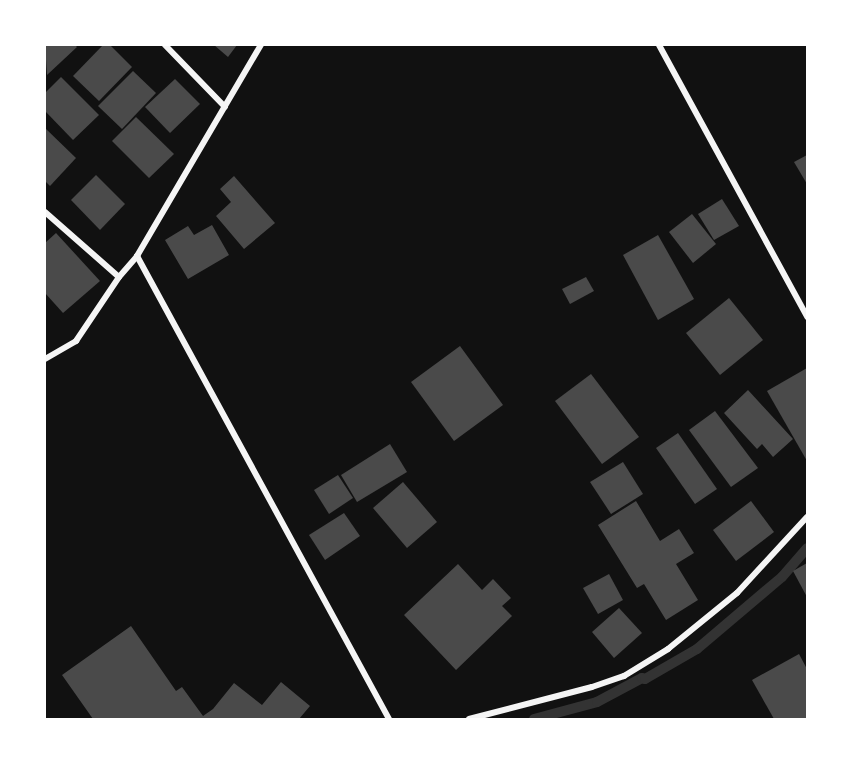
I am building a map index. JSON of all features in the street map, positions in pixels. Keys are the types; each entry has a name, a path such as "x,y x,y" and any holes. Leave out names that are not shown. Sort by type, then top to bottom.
{"street":[{"path":"165,45 225,107"},
{"path":"45,359 76,341 119,277 137,256 261,45"},
{"path":"659,45 807,317"},
{"path":"45,212 119,277"},
{"path":"137,256 389,719"},
{"path":"470,719 592,687 624,676 651,660 737,593 807,518"}],"building":[{"path":"45,45 75,45 77,47 47,75"},
{"path":"103,45 110,45 132,67 99,101 73,76"},
{"path":"214,45 237,45 228,57"},
{"path":"133,71 156,93 122,129 98,106"},
{"path":"61,77 99,115 73,140 45,111 45,93"},
{"path":"175,79 200,104 170,133 145,107"},
{"path":"136,117 174,154 149,178 112,141"},
{"path":"45,128 76,158 50,186 45,181"},
{"path":"807,155 807,184 794,162"},
{"path":"96,175 125,204 100,230 71,200"},
{"path":"234,176 275,223 244,249 216,216 231,202 220,189"},
{"path":"722,199 739,226 714,240 698,214"},
{"path":"692,214 716,244 693,263 669,232"},
{"path":"212,225 229,255 188,279 165,240 188,226 194,235"},
{"path":"56,233 100,281 63,313 45,293 45,243"},
{"path":"658,235 694,299 658,320 623,255"},
{"path":"586,277 594,291 570,304 562,289"},
{"path":"729,298 763,340 720,375 686,333"},
{"path":"460,346 503,405 454,441 411,382"},
{"path":"807,368 807,461 767,391"},
{"path":"591,374 639,437 602,464 555,401"},
{"path":"748,390 793,439 773,457 762,444 757,449 724,413"},
{"path":"715,411 758,468 731,487 689,430"},
{"path":"678,433 717,489 695,504 656,448"},
{"path":"390,444 407,472 357,502 341,475"},
{"path":"623,462 643,494 611,514 590,482"},
{"path":"338,475 353,498 329,514 314,490"},
{"path":"403,482 437,522 407,548 373,508"},
{"path":"636,501 660,541 679,529 694,553 676,564 698,600 666,620 644,584 637,588 598,525"},
{"path":"751,501 774,532 736,561 713,530"},
{"path":"344,513 360,536 325,560 309,535"},
{"path":"807,563 807,597 793,571"},
{"path":"458,564 482,590 493,579 511,598 502,606 512,616 456,670 404,615"},
{"path":"609,574 623,600 598,614 583,588"},
{"path":"619,608 642,633 614,658 592,632"},
{"path":"131,626 176,691 182,687 203,716 213,709 234,683 262,705 281,682 310,706 299,719 93,719 62,675"},
{"path":"799,654 807,669 807,719 774,719 752,680"}],"waterway":[{"path":"534,719 597,702 642,678 645,679 697,649 782,577 807,548"}]}
